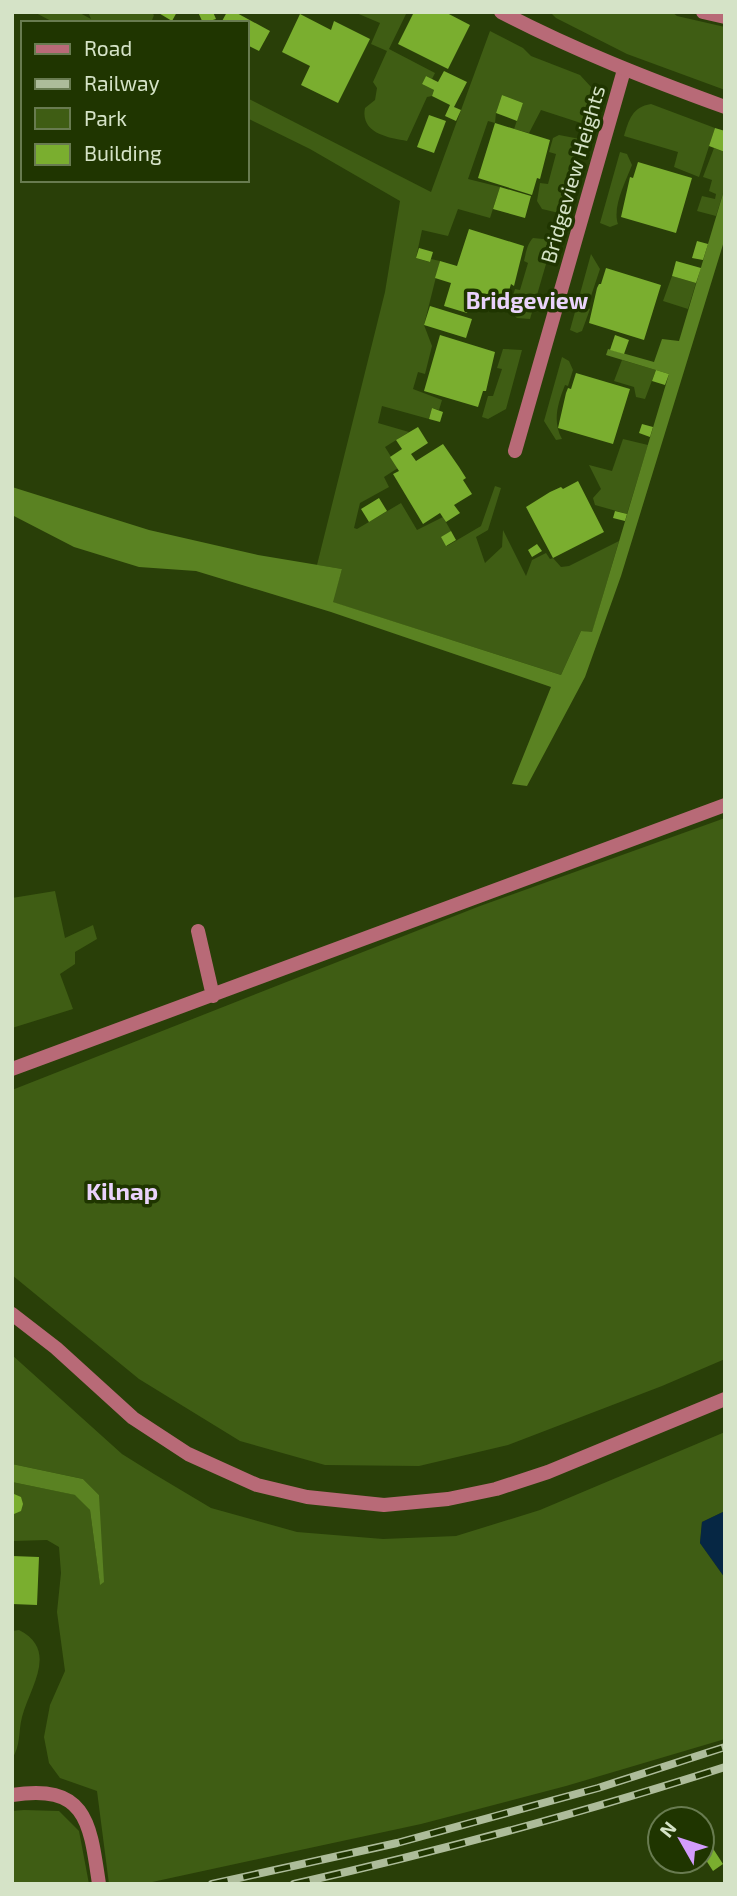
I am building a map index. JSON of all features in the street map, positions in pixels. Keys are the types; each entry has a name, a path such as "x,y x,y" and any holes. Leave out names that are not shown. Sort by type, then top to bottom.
{"street":[{"path":"501,12 556,40 624,69 725,107"},
{"path":"703,12 725,17"},
{"name":"Bridgeview Heights","path":"515,451 624,69"},
{"path":"12,1069 725,805"},
{"path":"198,931 213,996"},
{"path":"12,1314 56,1348 133,1418 188,1454 257,1485 307,1497 384,1505 448,1499 496,1489 548,1472 725,1399"},
{"path":"12,1795 31,1792 62,1795 75,1805 86,1819 92,1836 98,1877"}],"green space":[{"path":"34,12 78,12 91,19 88,12 151,12 154,15 152,21 51,21"},
{"path":"354,12 407,12 389,49 435,73 432,79 426,76 422,84 434,90 432,96 427,97 407,141 377,133 367,123 365,108 375,100 377,88 373,82 387,51 371,44 380,23"},
{"path":"550,12 672,12 677,16 725,27 725,90 627,54 556,18"},
{"path":"490,31 523,48 531,56 580,75 592,88 584,124 541,110 529,133 514,129 523,103 502,95 495,123 488,121 468,179 500,187 490,218 458,209 448,236 422,230 416,258 429,262 431,259 440,261 424,325 432,346 425,374 418,372 413,389 442,400 439,410 432,408 429,419 382,406 378,423 409,432 385,447 398,468 384,477 389,487 360,503 354,528 357,529 401,503 417,530 443,517 451,531 447,546 481,526 495,486 501,488 488,530 476,537 485,563 502,547 503,530 526,576 532,560 546,553 561,567 569,566 619,541 592,633 581,631 561,675 332,602 342,569 317,565 385,292 400,201 310,149 248,118 248,99 431,192"},
{"path":"651,104 715,128 699,177 674,167 678,152 624,136 635,111"},
{"path":"559,135 580,139 559,213 542,209 537,201 540,183 548,184 556,154 549,152 553,138"},
{"path":"714,148 725,152 725,187 716,216 697,211 702,196 715,199 716,194 709,191 712,180 703,177"},
{"path":"620,152 627,154 632,165 618,202 618,224 610,227 600,223"},
{"path":"725,187 725,238 621,576 585,677 527,786 512,784 551,687 331,612 196,571 139,567 74,547 12,515 12,487 149,530 258,555 342,569 333,602 561,675 581,631 592,632 669,374 606,355 608,349 654,362 662,339 679,341"},
{"path":"533,238 553,240 530,319 517,318 511,313 510,305 515,289 520,290 528,263 524,261 526,252"},
{"path":"591,254 600,269 587,308 590,309 582,331 577,333 570,330"},
{"path":"672,276 696,283 688,309 663,301"},
{"path":"503,349 522,350 506,409 488,419 482,417 488,396 493,396 502,369 497,368"},
{"path":"562,357 569,361 573,370 558,405 557,426 562,439 556,440 544,421"},
{"path":"622,360 656,370 645,399 636,397 634,387 614,381"},
{"path":"623,439 648,445 627,514 595,505 593,498 601,489 589,465 612,471"},
{"path":"725,818 725,1359 508,1445 419,1466 325,1465 240,1441 139,1379 12,1275 12,1090 480,906"},
{"path":"55,891 65,938 93,925 97,939 75,952 75,964 60,974 73,1009 12,1028 12,898"},
{"path":"12,1355 122,1454 154,1474 211,1508 297,1532 383,1539 456,1536 540,1510 725,1432 725,1511 702,1522 700,1543 725,1578 725,1739 566,1786 421,1824 143,1884 109,1884 97,1791 60,1778 49,1763 44,1737 50,1705 65,1671 57,1612 61,1573 59,1547 47,1540 12,1541 12,1482 76,1495 90,1510 100,1584 99,1495 83,1479 12,1464"},
{"path":"12,1464 83,1479 99,1495 104,1582 100,1585 90,1510 75,1495 12,1482"},
{"path":"19,1630 31,1638 40,1658 39,1670 22,1717 17,1749 12,1759 12,1631"},
{"path":"12,1811 59,1811 79,1831 89,1884 12,1884"}],"water":[{"path":"725,1511 725,1578 700,1543 702,1522"}],"building":[{"path":"157,12 177,12 172,21"},
{"path":"198,12 213,12 216,19 202,21"},
{"path":"227,12 235,12 270,31 259,51 248,46 248,21 222,21"},
{"path":"414,12 445,12 470,25 448,69 398,44"},
{"path":"300,14 331,30 334,21 370,39 338,103 301,85 310,66 282,52"},
{"path":"444,71 467,82 454,107 461,110 456,121 445,116 450,105 432,96 434,90 422,84 426,76 438,82"},
{"path":"502,95 523,103 517,121 496,113"},
{"path":"429,115 446,121 434,153 417,147"},
{"path":"495,123 550,140 540,179 537,178 532,195 478,178"},
{"path":"715,128 725,131 725,152 709,146"},
{"path":"638,162 692,178 676,233 621,217 630,177 633,178"},
{"path":"500,187 531,196 525,218 493,209"},
{"path":"469,229 524,246 514,286 511,284 506,301 475,291 467,313 444,306 451,283 435,278 440,261 457,266"},
{"path":"697,241 708,244 703,260 692,258"},
{"path":"419,248 433,252 430,262 416,258"},
{"path":"676,261 701,268 696,283 672,276"},
{"path":"606,268 661,285 644,340 589,323 597,288"},
{"path":"430,306 472,319 466,338 424,325"},
{"path":"440,335 495,352 486,391 483,391 478,407 424,391"},
{"path":"615,335 629,340 624,354 610,350"},
{"path":"656,370 669,374 665,385 652,381"},
{"path":"576,373 630,389 613,444 558,428 566,393 568,388 571,389"},
{"path":"432,408 443,412 440,422 429,419"},
{"path":"642,424 653,427 650,437 639,433"},
{"path":"418,427 428,443 411,454 416,461 443,444 466,478 463,480 472,494 454,505 460,513 446,522 440,513 423,524 393,474 399,471 390,457 402,449 396,440"},
{"path":"578,481 604,532 553,558 526,507 550,492"},
{"path":"379,498 387,511 369,522 361,509"},
{"path":"615,511 627,514 625,521 613,518"},
{"path":"451,531 456,540 446,546 441,537"},
{"path":"537,544 542,551 532,557 528,550"},
{"path":"14,1494 21,1497 23,1504 21,1511 14,1514 12,1513"},
{"path":"12,1556 39,1557 37,1605 12,1604"},
{"path":"716,1853 723,1864 716,1869"}],"railway":[{"path":"212,1884 397,1843 598,1788 725,1747"},
{"path":"294,1884 511,1830 725,1767"}],"district":[{"name":"Bridgeview","path":"527,300"},
{"name":"Kilnap","path":"122,1190"}]}
